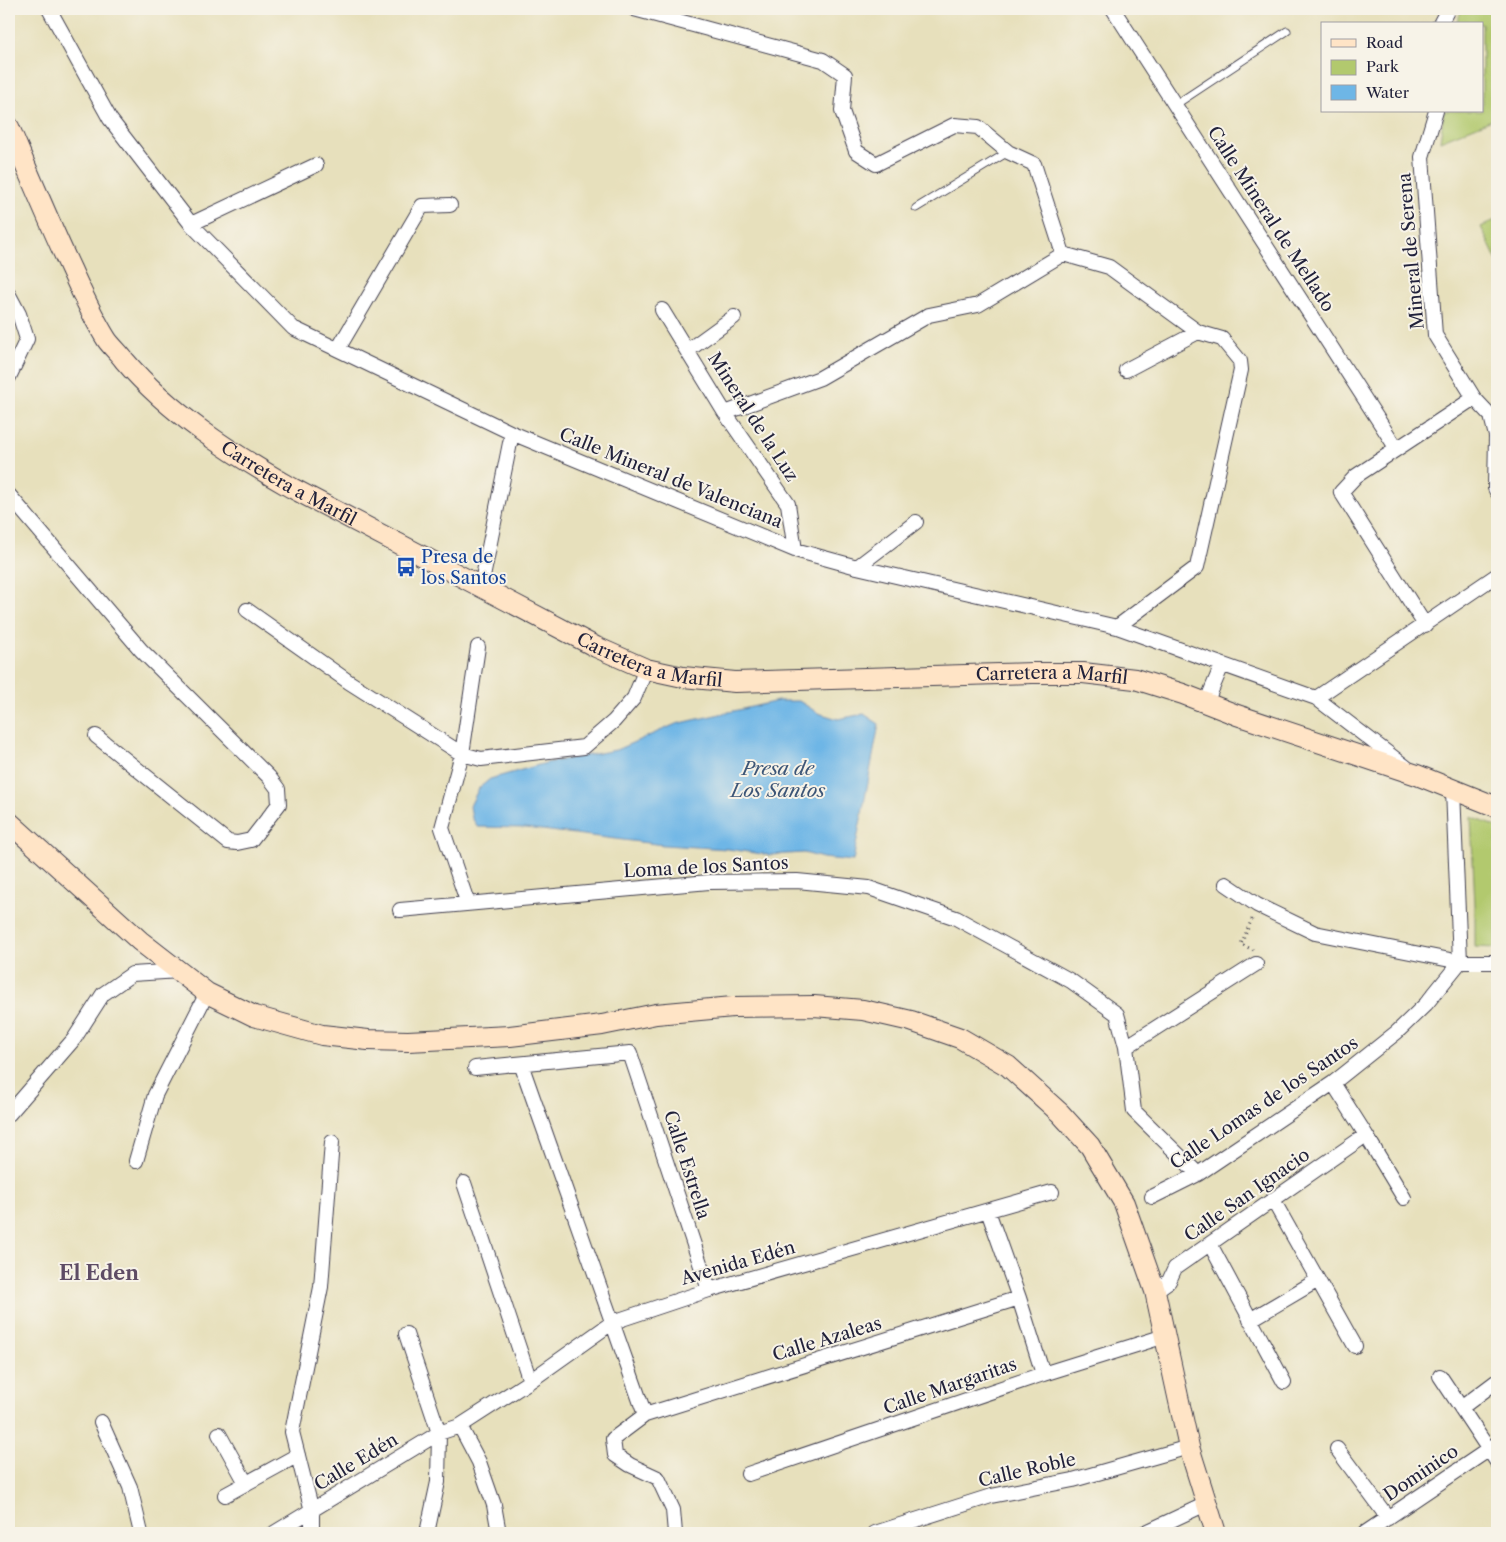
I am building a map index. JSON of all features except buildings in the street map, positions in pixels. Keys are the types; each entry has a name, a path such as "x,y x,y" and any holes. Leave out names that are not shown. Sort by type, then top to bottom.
{"main road":[{"name":"Carretera a Marfil","path":"9,127 82,294 107,340 140,378 177,412 252,464 292,488 596,647 646,669 683,677 735,682 1083,673 1135,679 1182,694 1236,715 1417,775 1497,808"},
{"path":"9,822 140,941 206,993 254,1016 322,1035 368,1040 408,1041 510,1036 602,1025 656,1014 733,1007 814,1006 863,1010 910,1021 960,1038 1008,1066 1060,1113 1090,1146 1124,1203 1154,1291 1189,1447 1216,1533"}],"street":[{"name":"Calle Mineral de Valenciana","path":"49,9 110,119 191,224 294,328 512,433 795,550 857,567 1117,627 1316,698 1417,775"},
{"path":"634,9 823,60 846,75 842,111 856,151 876,164 954,125 978,127 1008,152 1034,164 1063,254"},
{"name":"Calle Mineral de Mellado","path":"1113,9 1397,449"},
{"path":"1441,22 1448,9"},
{"name":"Mineral de Serena","path":"1436,112 1422,157 1435,335 1474,398 1494,414 1496,436 1495,488 1497,492"},
{"path":"191,224 316,165"},
{"path":"338,349 422,206 450,205"},
{"path":"725,413 820,378 929,315 978,305 1063,254 1109,267 1198,332 1222,338 1240,361 1241,370 1197,567 1117,627"},
{"path":"9,295 27,338 9,377"},
{"name":"Mineral de la Luz","path":"662,310 725,413 788,504 795,550"},
{"path":"687,351 734,317"},
{"path":"1126,370 1198,332"},
{"path":"1425,625 1341,492 1356,476 1474,398"},
{"path":"481,587 512,433"},
{"path":"9,495 141,650 269,777 278,789 279,804 251,840 237,843 228,842 96,736"},
{"path":"857,567 916,522"},
{"path":"1316,698 1497,575"},
{"path":"247,610 349,682 462,754 481,759 584,747 614,721 634,698 646,669"},
{"path":"468,904 442,828 462,754 478,647"},
{"path":"1206,703 1222,665"},
{"path":"1453,790 1460,962"},
{"name":"Loma de los Santos","path":"400,910 709,882 797,881 869,888 956,918 1071,981 1117,1014 1126,1046 1134,1110 1198,1174"},
{"path":"1226,884 1258,906 1315,933 1460,962 1497,962"},
{"name":"Calle Lomas de los Santos","path":"1152,1197 1198,1174 1332,1084 1397,1032 1426,1004 1460,962"},
{"path":"1126,1046 1256,964"},
{"path":"9,1114 74,1038 103,994 132,974 180,971"},
{"path":"136,1160 155,1095 206,993"},
{"name":"Calle Estrella","path":"521,1064 630,1052 708,1290"},
{"path":"475,1068 521,1064 646,1416"},
{"path":"1332,1084 1366,1135 1404,1198"},
{"name":"Calle San Ignacio","path":"1154,1291 1169,1281 1175,1268 1366,1135"},
{"path":"312,1533 312,1511 292,1432 321,1287 332,1142"},
{"path":"464,1183 530,1381"},
{"name":"Avenida Edén","path":"460,1426 530,1381 613,1322 708,1290 1052,1192"},
{"path":"1273,1200 1355,1346"},
{"path":"988,1211 1019,1298 1043,1374"},
{"path":"1210,1244 1284,1382"},
{"path":"1250,1320 1318,1280"},
{"name":"Calle Azaleas","path":"675,1533 673,1510 658,1478 630,1465 615,1455 613,1439 646,1416 1019,1298"},
{"path":"406,1334 439,1434 438,1482 427,1533"},
{"name":"Calle Margaritas","path":"748,1474 1043,1374 1165,1336"},
{"path":"1440,1376 1461,1408 1493,1447 1497,1462"},
{"path":"1461,1408 1497,1381"},
{"path":"101,1422 130,1487 141,1533"},
{"path":"460,1426 479,1462 494,1505 499,1533"},
{"name":"Calle Edén","path":"274,1533 439,1434 460,1426"},
{"path":"219,1434 246,1483"},
{"name":"Calle Roble","path":"875,1533 991,1496 1073,1480 1189,1447"},
{"name":"Dominico","path":"1365,1533 1493,1447"},
{"path":"1337,1449 1388,1518"},
{"path":"225,1495 298,1455"},
{"path":"1144,1533 1206,1504"}],"lane":[{"path":"1175,105 1287,31"},
{"path":"916,208 1008,152"}],"path":[{"path":"1256,964 1265,957 1241,944 1258,906"}],"green space":[{"path":"1462,9 1497,9 1497,118 1440,141 1444,112 1484,112 1484,22 1457,22"},
{"path":"1497,219 1497,261 1481,227"},
{"path":"1471,817 1497,827 1497,948 1475,947"}],"water":[{"name":"Presa de Los Santos","path":"778,701 799,701 818,713 838,719 864,714 879,724 853,861 823,858 804,853 769,855 728,849 664,845 526,828 478,827 472,818 470,806 479,788 490,779 546,763 616,750 676,724"}],"place":[{"name":"Presa de los Santos","path":"406,567"}],"district":[{"name":"El Eden","path":"99,1273"}]}
